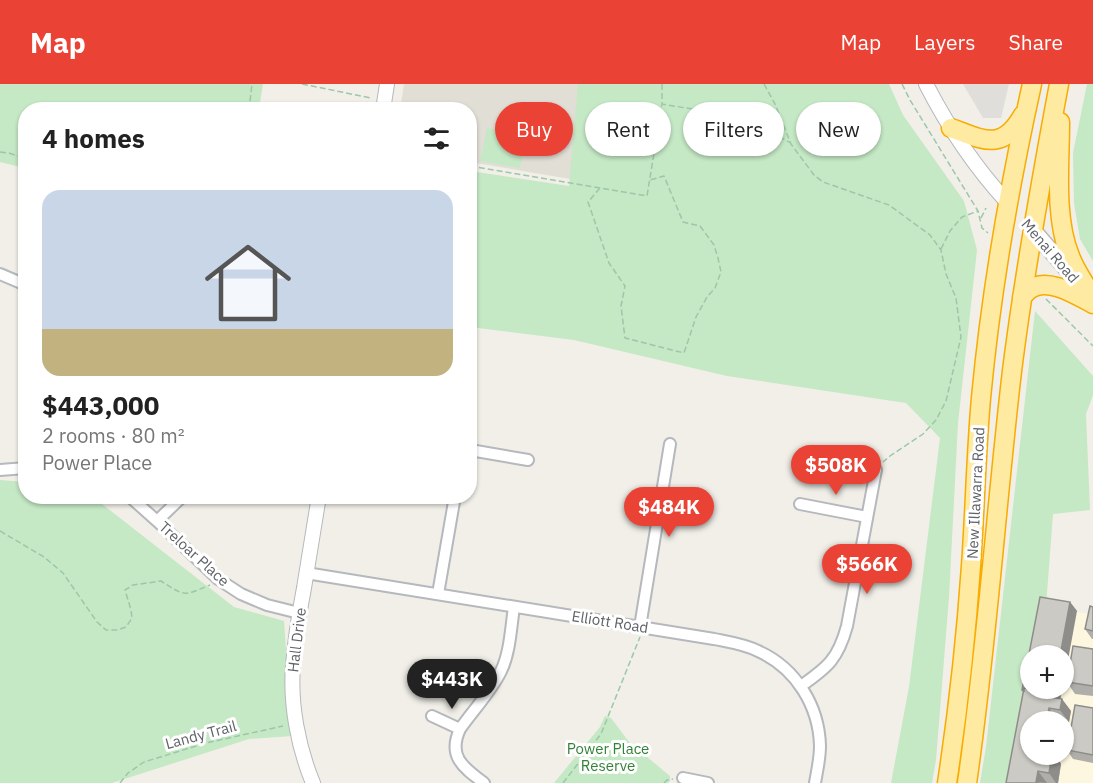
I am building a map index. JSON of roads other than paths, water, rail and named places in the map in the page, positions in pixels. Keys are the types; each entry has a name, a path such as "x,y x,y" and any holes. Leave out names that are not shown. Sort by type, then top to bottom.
{"highway":[{"name":"New Illawarra Road","path":"947,783 955,728 971,568 986,351 1007,202 1032,84"},
{"path":"1060,84 1059,178 1064,236 1070,258 1093,300"},
{"name":"New Illawarra Road","path":"968,783 1012,372 1032,229 1060,84"},
{"path":"951,128 994,141 1005,137 1016,127 1027,108"},
{"name":"Menai Road","path":"1007,202 1032,229"},
{"path":"1022,297 1029,289 1048,285 1093,300"}],"main road":[{"name":"Menai Road","path":"1032,229 1093,300"}],"street":[{"path":"384,102 387,84"},
{"path":"926,84 951,128 976,165 1007,202"},
{"path":"0,274 18,282"},
{"path":"641,628 670,444"},
{"path":"477,451 528,460"},
{"path":"0,470 18,469"},
{"path":"801,686 827,667 840,649 847,626 876,470"},
{"name":"Treloar Place","path":"138,504 218,579 241,594 267,605 299,613"},
{"path":"157,521 175,504"},
{"name":"Hall Drive","path":"313,783 304,759 296,723 292,668 318,504"},
{"path":"438,594 454,504"},
{"path":"800,504 867,517"},
{"name":"Elliott Road","path":"306,573 744,645 759,651 786,669 801,686 811,704 818,731 819,760 815,783"},
{"path":"484,783 459,761 455,747 456,738 502,669 514,607"},
{"path":"432,716 460,729"},
{"path":"683,778 708,783"}],"park label":[{"name":"Power Place Reserve","path":"608,758"}]}
